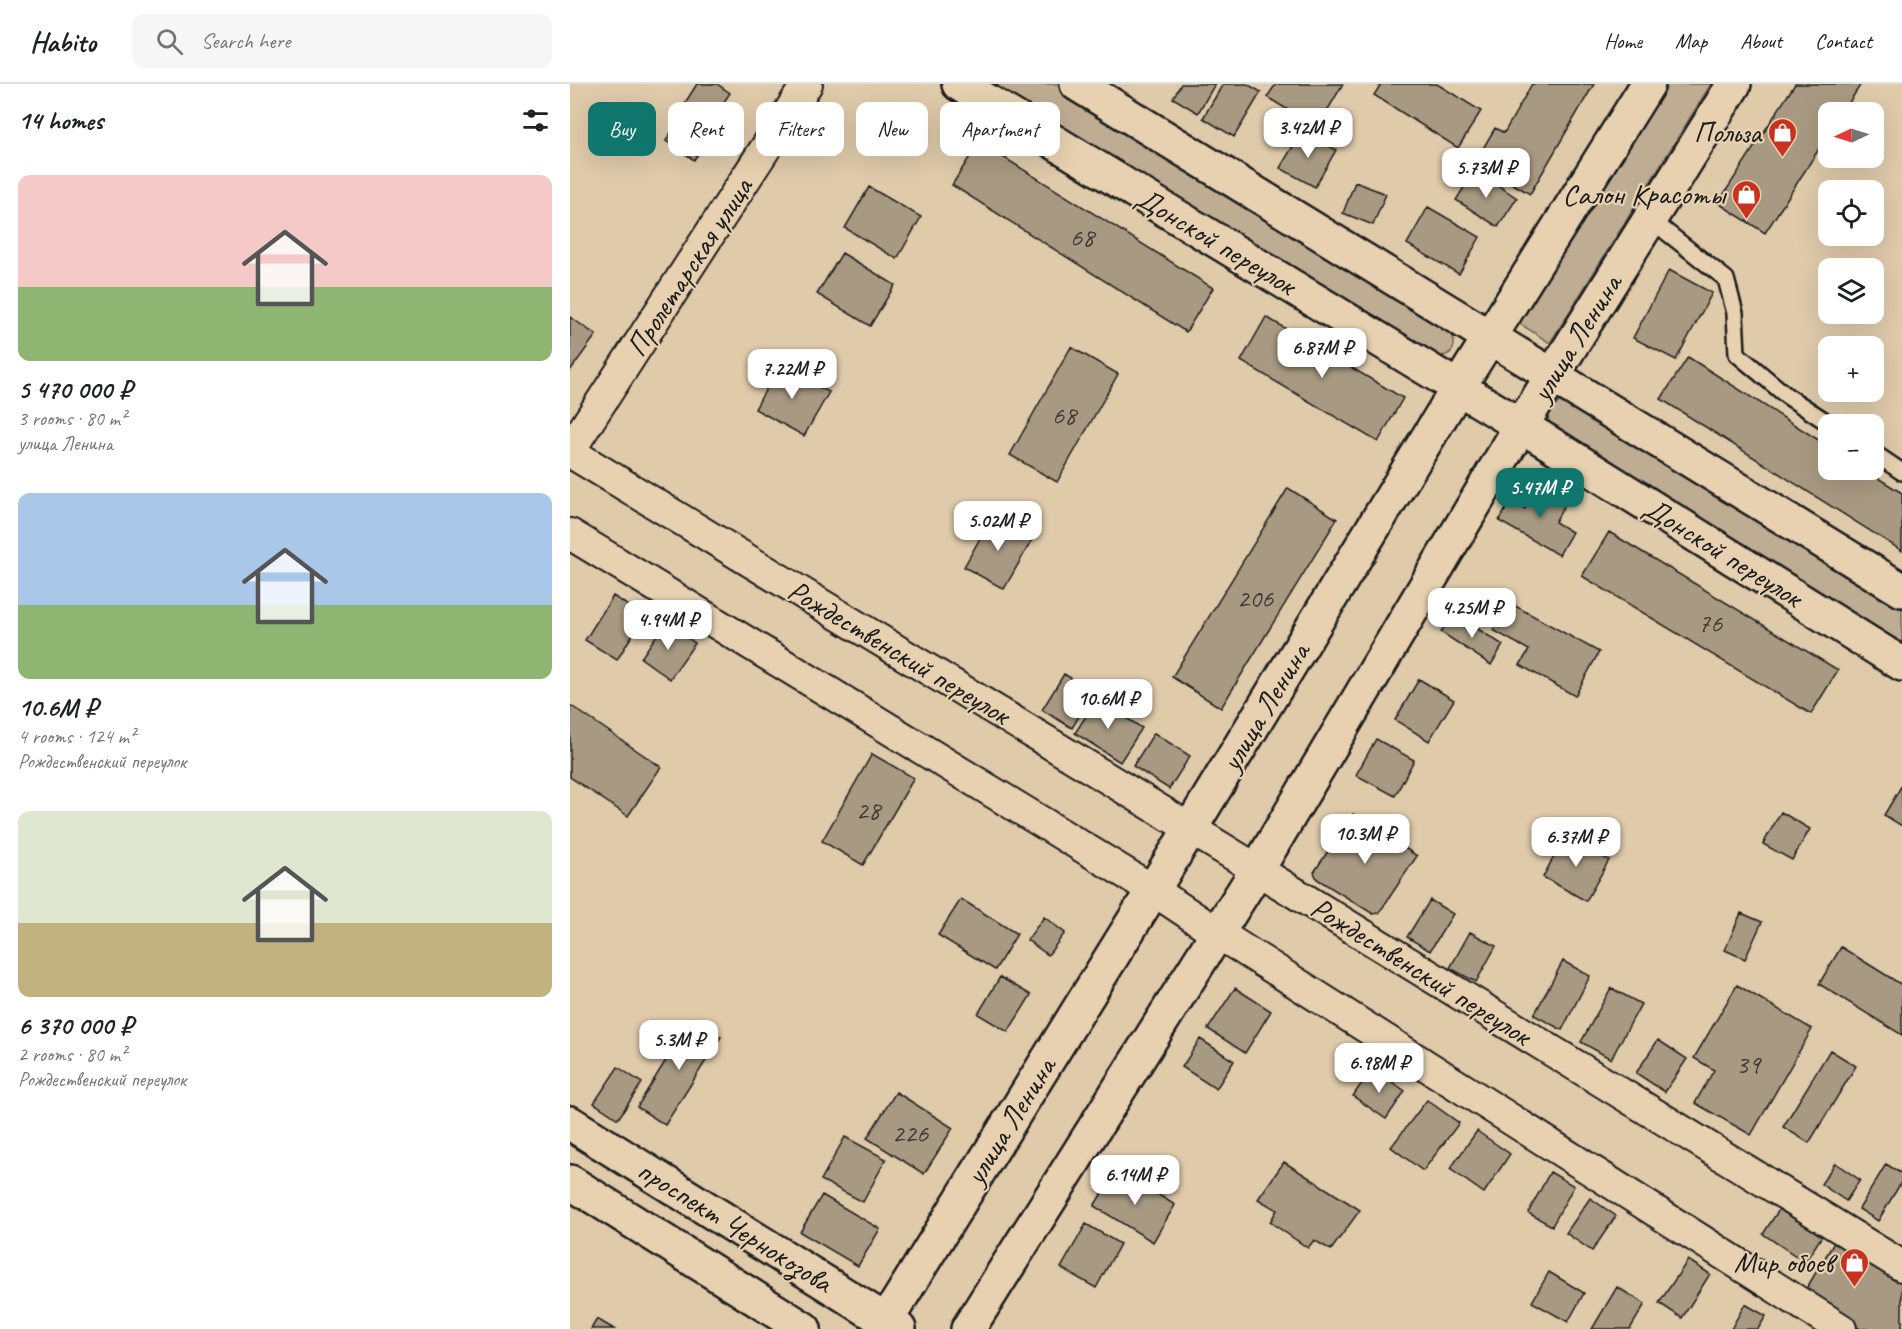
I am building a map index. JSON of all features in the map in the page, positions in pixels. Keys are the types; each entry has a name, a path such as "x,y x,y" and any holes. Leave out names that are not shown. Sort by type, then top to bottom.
{"main road":[{"name":"Донской переулок","path":"959,84 1521,426 1902,664"},
{"name":"Донской переулок","path":"1077,84 1902,590"},
{"name":"улица Ленина","path":"889,1326 1458,388 1648,84"},
{"name":"улица Ленина","path":"968,1329 1257,870 1521,426 1734,84"},
{"name":"проспект Чернокозова","path":"570,1123 889,1326"},
{"name":"проспект Чернокозова","path":"570,1182 804,1329"}],"street":[{"name":"Пролетарская улица","path":"570,451 807,84"},
{"name":"Рождественский переулок","path":"570,451 1902,1266"},
{"path":"570,534 1154,890 1216,932 1841,1329"}],"lane":[{"path":"1650,219 1726,279 1735,314 1737,354 1787,396 1818,416"},
{"path":"1884,460 1902,472"}],"shaded area":[{"path":"983,84 1061,84 1447,324 1453,338 1453,349 1446,355 1430,356 1060,131 1060,102 1013,102"},
{"path":"1664,84 1711,84 1550,343 1514,320"},
{"path":"1561,401 1580,403 1902,604 1902,646 1549,424 1548,411"}],"building":[{"path":"697,84 717,84 730,93 724,102 686,102"},
{"path":"1181,84 1215,84 1198,113 1173,98"},
{"path":"1223,84 1247,84 1261,92 1234,137 1203,118"},
{"path":"1276,84 1343,84 1317,128 1267,97"},
{"path":"1381,84 1437,84 1481,111 1458,148 1374,95"},
{"path":"1532,84 1594,84 1530,194 1475,162 1495,128 1504,133"},
{"path":"1795,84 1861,84 1849,102 1818,102 1818,151 1765,233 1718,203"},
{"path":"1302,131 1336,150 1315,187 1280,168"},
{"path":"970,156 1001,156 1213,288 1186,332 952,185"},
{"path":"1475,170 1517,198 1498,227 1456,200"},
{"path":"1355,182 1386,194 1373,225 1343,213"},
{"path":"869,187 921,217 897,259 845,228"},
{"path":"1428,207 1480,237 1459,274 1407,244"},
{"path":"842,253 895,285 870,326 817,294"},
{"path":"1669,270 1712,293 1676,360 1633,338"},
{"path":"570,317 596,335 570,371"},
{"path":"1266,317 1403,398 1378,442 1241,361"},
{"path":"1071,347 1118,374 1057,482 1010,455"},
{"path":"1688,357 1818,440 1818,480 1881,480 1902,493 1902,551 1661,399"},
{"path":"779,365 829,392 804,436 755,409"},
{"path":"1544,485 1553,486 1562,494 1564,506 1555,522 1572,532 1559,555 1499,521 1511,500 1525,509 1535,490"},
{"path":"1288,488 1337,519 1221,708 1172,677"},
{"path":"993,515 1033,538 1004,589 964,567"},
{"path":"1609,532 1838,670 1811,714 1582,576"},
{"path":"613,596 644,616 617,660 585,640"},
{"path":"1508,602 1599,652 1575,696 1520,665 1529,650 1493,630"},
{"path":"1453,613 1503,645 1491,665 1441,632"},
{"path":"665,623 695,643 670,679 641,658"},
{"path":"1064,674 1094,692 1072,728 1042,710"},
{"path":"1419,679 1454,700 1429,741 1395,720"},
{"path":"1097,699 1142,728 1120,762 1075,733"},
{"path":"570,705 661,767 628,816 570,777"},
{"path":"1154,733 1190,756 1169,789 1133,766"},
{"path":"1376,739 1414,760 1395,796 1356,775"},
{"path":"872,754 914,778 863,865 822,841"},
{"path":"1902,785 1902,826 1884,815"},
{"path":"1781,812 1810,829 1792,860 1763,844"},
{"path":"1353,814 1417,856 1379,913 1373,914 1317,879 1314,872"},
{"path":"1565,836 1609,860 1586,901 1543,877"},
{"path":"961,899 1017,934 995,970 938,935"},
{"path":"1430,900 1453,914 1430,951 1407,937"},
{"path":"1741,913 1762,922 1745,959 1725,950"},
{"path":"1044,917 1065,933 1048,955 1027,940"},
{"path":"1470,932 1496,946 1476,982 1450,968"},
{"path":"1841,947 1902,985 1902,1035 1819,984"},
{"path":"1563,961 1590,976 1562,1030 1534,1015"},
{"path":"1000,977 1031,995 1008,1032 978,1014"},
{"path":"1737,985 1812,1029 1751,1135 1695,1103 1714,1070 1694,1058"},
{"path":"1235,988 1271,1011 1245,1053 1208,1029"},
{"path":"1611,988 1641,1004 1611,1059 1581,1042"},
{"path":"692,1018 721,1037 665,1125 637,1107"},
{"path":"1200,1039 1234,1061 1216,1089 1182,1067"},
{"path":"1658,1040 1687,1059 1665,1092 1636,1073"},
{"path":"1830,1050 1856,1066 1809,1143 1783,1127"},
{"path":"618,1067 642,1083 618,1119 594,1103"},
{"path":"1372,1068 1405,1091 1386,1119 1353,1096"},
{"path":"896,1092 953,1128 924,1174 867,1138"},
{"path":"1427,1100 1459,1123 1423,1171 1391,1147"},
{"path":"1477,1131 1510,1154 1484,1193 1450,1169"},
{"path":"845,1137 886,1159 863,1202 821,1180"},
{"path":"1284,1162 1360,1210 1331,1250 1314,1240 1308,1248 1270,1222 1277,1210 1258,1199"},
{"path":"1835,1163 1860,1180 1846,1201 1821,1184"},
{"path":"1886,1164 1902,1174 1902,1181 1878,1221 1859,1209"},
{"path":"1117,1169 1175,1205 1153,1242 1094,1206"},
{"path":"1550,1172 1574,1186 1552,1226 1528,1213"},
{"path":"822,1195 880,1229 858,1266 800,1232"},
{"path":"1590,1198 1616,1216 1592,1251 1566,1233"},
{"path":"1780,1208 1822,1236 1805,1262 1763,1234"},
{"path":"1086,1224 1120,1244 1096,1288 1061,1268"},
{"name":"Мир обоев","path":"1835,1241 1902,1282 1902,1329 1860,1329 1803,1294"},
{"path":"1688,1260 1710,1274 1682,1318 1659,1303"},
{"path":"1549,1272 1584,1293 1568,1322 1532,1302"},
{"path":"1617,1287 1645,1304 1630,1329 1592,1329"},
{"path":"1745,1304 1766,1316 1758,1329 1731,1329"},
{"path":"597,1319 614,1329 591,1329"}],"place":[{"name":"Польза","path":"1782,158"},
{"name":"Салон Красоты","path":"1746,220"},
{"name":"Мир обоев","path":"1854,1288"}]}
